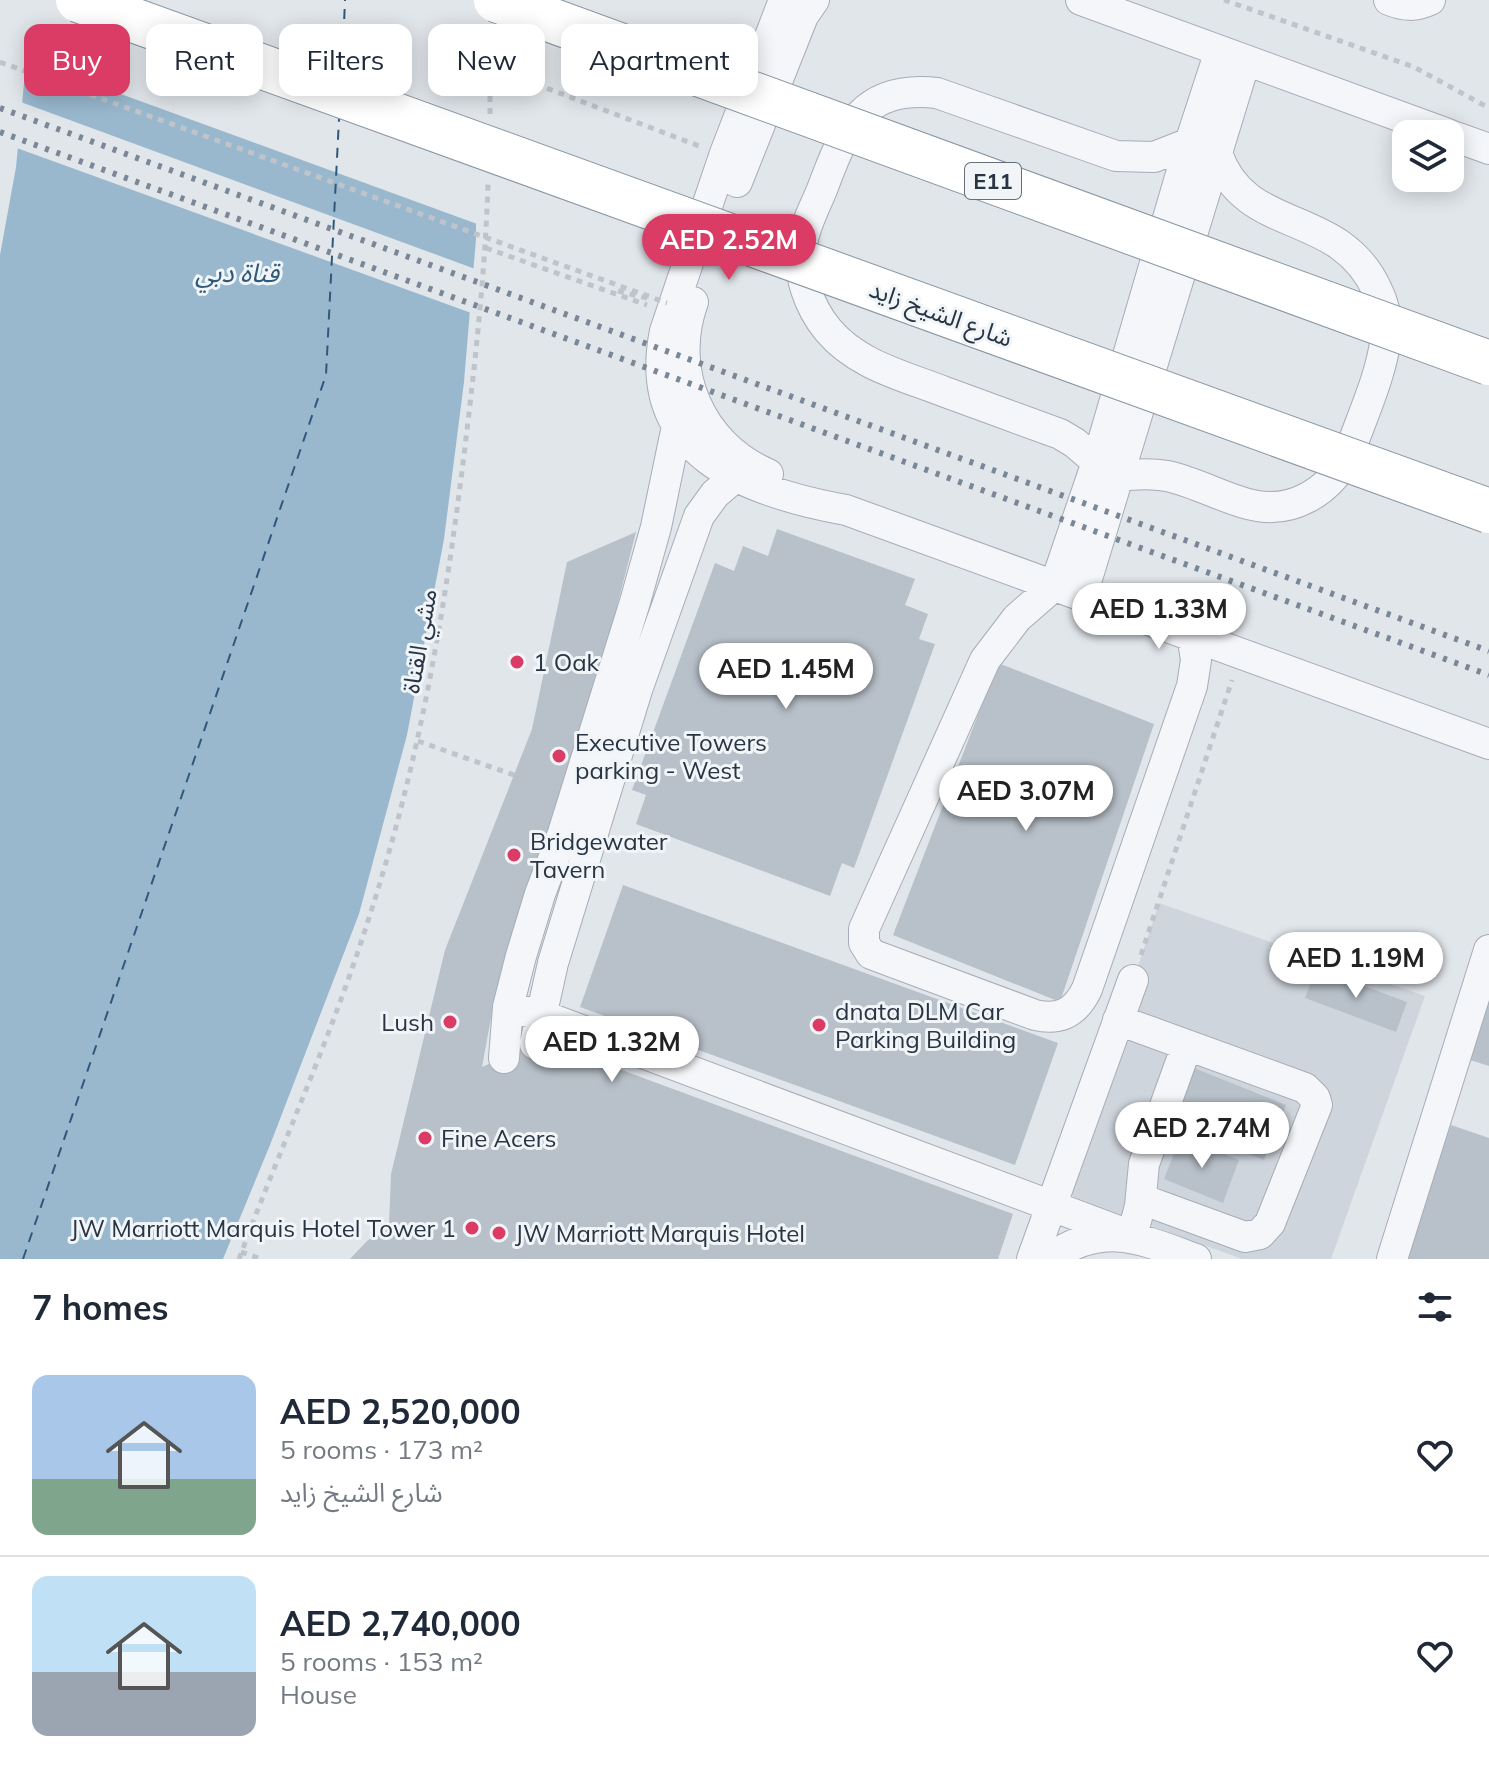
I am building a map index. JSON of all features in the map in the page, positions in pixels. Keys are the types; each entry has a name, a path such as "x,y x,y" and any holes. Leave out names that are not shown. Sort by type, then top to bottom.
{"highway":[{"name":"شارع الشيخ زايد","path":"78,0 1489,511"},
{"name":"E11","path":"493,14 1489,363"}],"street":[{"path":"784,0 669,308 663,341 660,370 668,409 677,426 702,456 735,477 801,500 846,510 1489,744"},
{"path":"814,0 803,16 744,162 687,318 683,355 687,382 696,408 718,438 763,471 803,487 846,510"},
{"path":"1081,0 1410,120"},
{"path":"1389,0 1407,5 1430,0"},
{"path":"1192,634 1196,660 1192,686 1087,989 1072,1010 1047,1018 1035,1015 877,958 867,949 864,929 985,660 1017,618 1068,590 1232,56"},
{"path":"900,93 937,93 1116,156 1135,159 1204,148 1245,198 1344,246 1371,277 1385,314 1387,334 1382,356 1349,454 1322,490 1305,499 1288,505 1251,505 1170,477 1107,469 1060,434 880,367 851,351 828,330 807,294 801,260 802,243 846,131 867,109 900,93"},
{"path":"1464,140 1489,149"},
{"path":"538,1030 677,426"},
{"path":"504,1058 508,1007 532,919 563,833 637,690 699,516 715,494 735,477"},
{"path":"1392,1259 1489,950"},
{"path":"1032,1259 1133,980"},
{"path":"508,1007 538,1030 1196,1259"},
{"path":"1118,1020 1310,1091 1315,1098 1316,1113 1270,1223 1260,1234 1245,1237 1141,1199"},
{"path":"1132,1236 1141,1199 1144,1164 1187,1045"},
{"path":"1049,1259 1084,1240 1132,1236"}],"path":[{"path":"1224,0 1414,67 1489,108"},
{"path":"0,62 669,308"},
{"path":"545,88 724,156"},
{"path":"490,96 490,124"},
{"name":"مشي القناة","path":"240,1256 301,1105 356,956 394,834 418,741 453,553 475,366 486,248 489,171"},
{"path":"486,248 669,308"},
{"path":"589,283 669,308"},
{"path":"1133,980 1241,652"},
{"path":"418,741 514,775"},
{"path":"240,1256 261,1259"}],"shaded area":[{"path":"1159,903 1425,996 1331,1259 1242,1259 1063,1193"}],"water":[{"name":"قناة دبي","path":"32,0 182,24 146,24 146,96 263,96 263,37 279,39 279,96 412,96 412,61 428,63 428,96 476,96 476,239 464,382 444,539 407,735 359,914 223,1259 0,1259 0,255 16,167 24,84 24,96 130,96 130,24 30,24"}],"pier":[{"path":"28,0 474,0 476,24 428,24 428,96 480,96 480,225 126,96 130,96 130,24 26,24"},
{"path":"18,101 478,270 474,314 14,147"}],"building":[{"path":"777,529 915,579 905,605 928,614 919,639 935,644 854,868 842,863 830,896 636,824 646,795 632,790 715,563 734,571 743,546 768,556"},
{"path":"636,532 579,756 495,996 482,1067 535,1044 551,1044 1013,1214 998,1259 350,1259 389,1225 391,1174 445,950 532,729 567,562"},
{"path":"998,663 1154,724 1060,1002 893,935"},
{"name":"dnata DLM Car Parking Building","path":"623,885 1058,1043 1015,1165 580,1007"},
{"path":"1316,968 1407,1002 1396,1032 1305,998"},
{"path":"1489,989 1489,1066 1464,1058"},
{"path":"1189,1066 1286,1105 1264,1160 1168,1121"},
{"path":"1451,1125 1489,1138 1489,1259 1404,1259"},
{"path":"1181,1136 1239,1160 1223,1203 1164,1179"}],"ferry route":[{"path":"344,24 345,0"},
{"path":"23,1259 326,375 339,119"}],"railway":[{"path":"0,108 1489,651"},
{"path":"0,132 1489,675"}],"place":[{"name":"1 Oak","path":"517,662"},
{"name":"Executive Towers parking - West","path":"559,756"},
{"name":"Bridgewater Tavern","path":"514,855"},
{"name":"Lush","path":"450,1022"},
{"name":"dnata DLM Car Parking Building","path":"819,1025"},
{"name":"Fine Acers","path":"425,1138"},
{"name":"JW Marriott Marquis Hotel Tower 1","path":"472,1228"},
{"name":"JW Marriott Marquis Hotel","path":"499,1233"}]}
